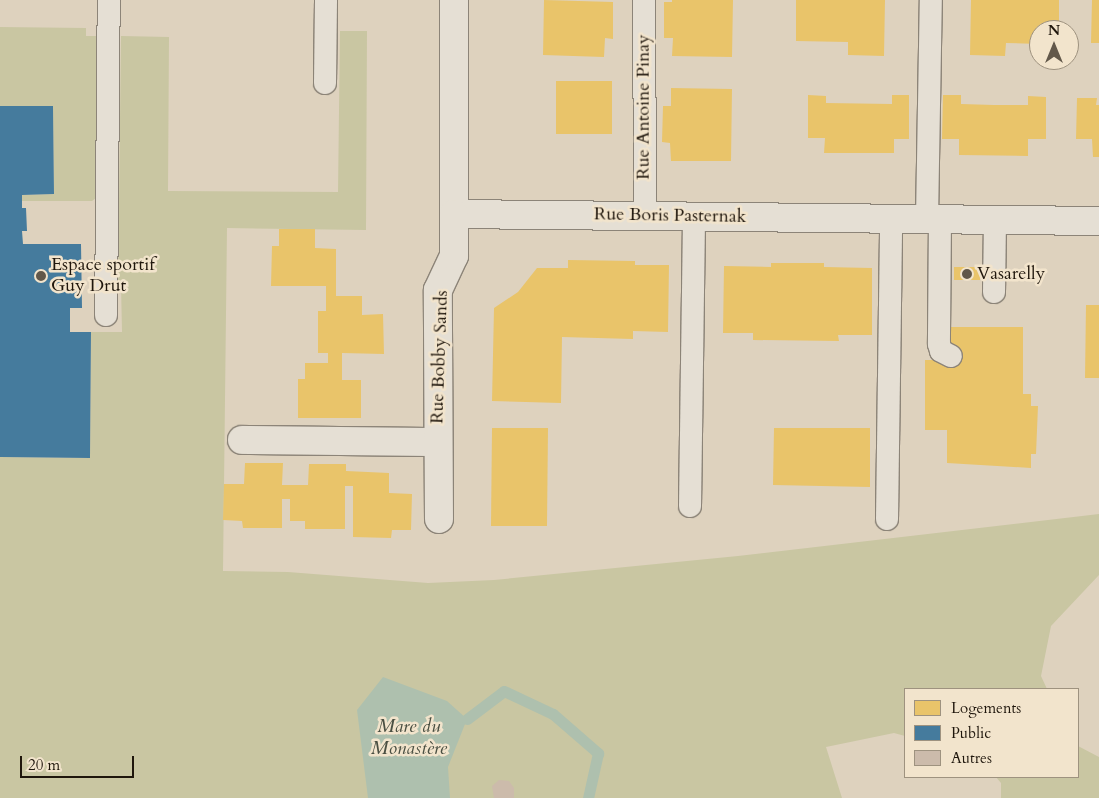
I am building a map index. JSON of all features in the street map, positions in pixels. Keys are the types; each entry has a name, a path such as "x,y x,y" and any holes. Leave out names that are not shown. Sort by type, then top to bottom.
{"street":[{"path":"454,0 454,214"},
{"name":"Rue Boris Pasternak","path":"454,214 1099,220"},
{"name":"Rue Bobby Sands","path":"440,520 438,290 454,256 454,214"},
{"name":"Rue Bobby Sands","path":"242,440 438,442"}],"lane":[{"path":"106,315 109,0"},
{"path":"326,0 326,83"},
{"name":"Rue Antoine Pinay","path":"644,0 645,215"},
{"path":"931,0 934,218 939,344 941,351 951,356"},
{"path":"690,506 694,216"},
{"path":"887,519 891,218"},
{"path":"994,292 995,219"}],"shaded area":[{"path":"0,27 86,28 86,36 100,36 96,198 92,201 22,201 22,195 54,194 53,106 0,106"},
{"path":"340,31 367,31 366,230 227,228 223,571 288,572 428,583 494,580 738,556 1099,514 1099,575 1051,626 1041,676 1047,688 904,688 904,736 894,733 826,747 842,798 0,798 0,457 90,458 91,332 122,332 121,285 118,284 121,36 169,37 168,191 338,192"},
{"path":"1079,747 1099,757 1099,798 1001,798 1001,783 997,778 1079,778"}],"water":[{"name":"Mare du Monastère","path":"383,677 447,701 467,719 448,767 450,798 368,798 357,710"}],"building: Logements":[{"path":"544,0 613,2 613,39 605,38 604,57 543,55"},
{"path":"672,0 733,0 732,57 672,56 673,38 664,38 664,2 672,2"},
{"path":"796,0 885,0 884,56 848,55 848,42 796,41"},
{"path":"971,0 1059,0 1059,20 1029,20 1029,44 1006,43 1005,56 970,55"},
{"path":"1092,0 1099,0 1099,43 1091,43"},
{"path":"556,81 612,81 612,134 556,134"},
{"path":"671,88 732,89 731,161 671,161 670,143 662,142 663,106 671,106"},
{"path":"808,95 826,96 826,103 892,104 892,95 909,95 909,139 894,139 894,153 824,153 825,138 808,138"},
{"path":"943,95 961,95 961,104 994,105 1028,105 1028,96 1046,97 1046,139 1028,139 1028,156 959,155 959,139 942,139"},
{"path":"1077,98 1097,98 1096,105 1099,105 1099,157 1093,157 1092,139 1076,139"},
{"path":"279,229 315,229 315,248 336,249 336,296 362,296 362,315 383,314 384,354 342,353 342,380 361,380 361,418 298,418 298,379 305,379 305,363 328,363 328,353 318,353 318,311 326,311 326,286 271,286 272,246 279,246"},
{"path":"568,260 635,261 635,265 669,265 668,332 633,331 633,339 562,337 561,403 492,401 494,308 518,292 537,268 568,268"},
{"path":"771,263 824,263 824,267 872,268 872,335 838,335 839,341 753,340 753,333 723,333 724,266 771,267"},
{"name":"Vasarelly","path":"954,267 980,267 980,280 954,280"},
{"path":"1086,305 1099,305 1099,378 1085,378"},
{"path":"951,327 1023,327 1023,394 1031,394 1031,406 1038,406 1036,454 1031,454 1031,468 947,463 947,430 925,430 925,360 951,360"},
{"path":"492,428 548,428 547,526 491,526"},
{"path":"774,428 870,428 870,487 773,485"},
{"path":"245,463 283,463 282,485 308,485 309,464 346,464 346,471 389,473 389,493 412,494 411,530 392,530 391,538 353,537 353,486 345,486 345,529 305,529 305,521 290,521 290,499 282,499 282,528 243,528 242,521 223,520 224,484 244,484"}],"building: Public":[{"name":"Espace sportif Guy Drut","path":"0,106 53,106 54,194 22,195 22,208 26,208 27,231 22,231 23,244 81,244 82,308 70,308 70,332 91,332 90,458 0,457"}],"building: Autres":[{"path":"499,780 509,781 514,788 514,798 494,798 492,786"}],"waterway":[{"path":"467,719 504,691 553,714 598,753 588,798"}],"place":[{"name":"Vasarelly","path":"967,274"},
{"name":"Espace sportif Guy Drut","path":"41,276"}]}
